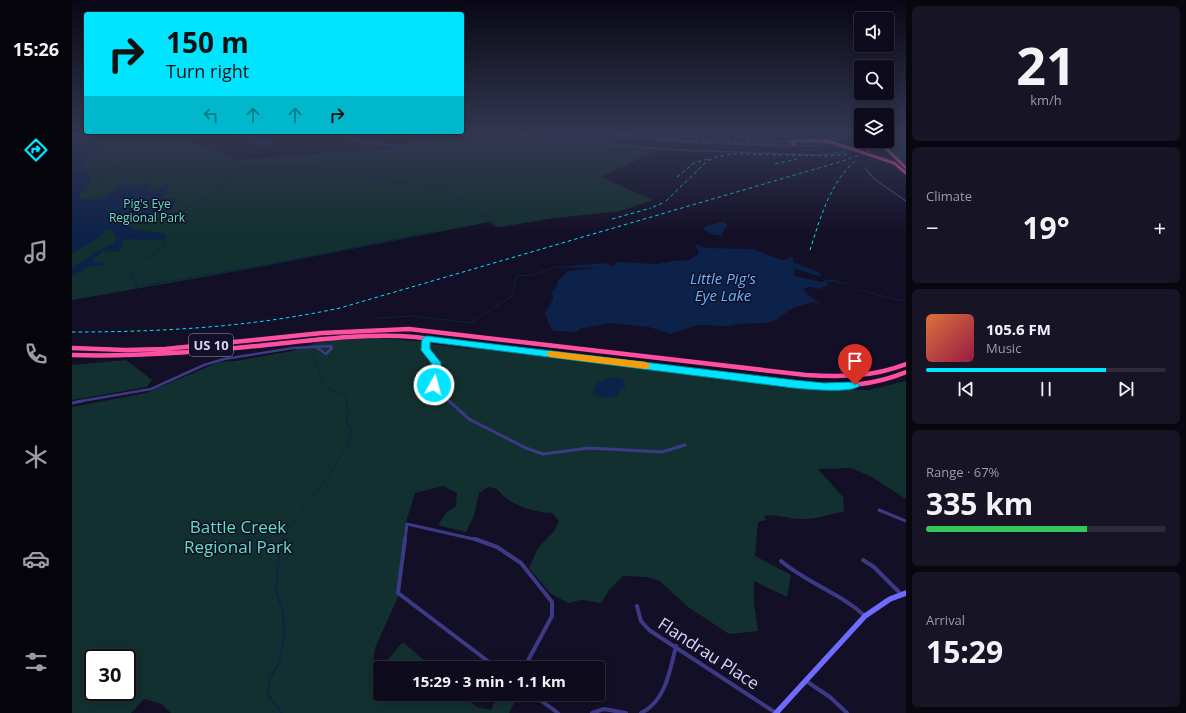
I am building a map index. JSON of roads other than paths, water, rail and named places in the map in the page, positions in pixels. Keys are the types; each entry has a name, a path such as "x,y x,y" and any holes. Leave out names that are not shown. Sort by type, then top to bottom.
{"highway":[{"name":"US 10","path":"72,348 116,350 169,349 360,330 426,330 811,376 864,375 886,371 906,364"},
{"name":"US 10","path":"72,355 162,355 354,336 390,335 810,386 855,385 877,382 906,372"}],"street":[{"path":"865,168 871,177 906,201"},
{"path":"426,339 425,350 436,363 434,385 439,393 469,418 526,448 543,454 588,448 662,452 686,445"},
{"path":"72,403 151,389 204,365 224,359 281,350 316,347 329,346 332,348 330,352 325,354 321,353 316,347"},
{"path":"879,510 906,521"},
{"path":"488,661 398,593 406,524 466,537 506,553 522,564 552,602 554,608 552,616 528,661"},
{"path":"776,713 865,616 879,605 904,593 874,567 863,560"},
{"path":"781,561 795,572 846,600 865,616"},
{"name":"Flandrau Place","path":"637,606 639,615 645,626 651,632 676,646 776,713"},
{"path":"641,713 651,709 660,699 676,646"},
{"path":"805,680 830,696 847,713"},
{"path":"542,701 558,713"},
{"path":"592,713 603,708 626,713"}],"water":[{"path":"72,168 86,168 85,170 90,177 89,183 79,194 81,199 102,199 115,191 118,185 130,187 151,183 147,189 153,190 158,189 168,183 170,187 165,190 167,193 161,197 175,199 173,208 168,212 155,215 135,215 123,218 132,229 161,233 167,236 166,239 123,239 120,252 103,251 92,262 105,262 105,264 86,268 72,277 72,267 89,257 94,252 113,244 117,238 112,231 103,231 104,233 99,238 72,253"},
{"path":"725,222 727,225 721,236 710,234 704,229 706,226"},
{"name":"Little Pig's Eye Lake","path":"695,244 706,248 753,249 782,260 793,257 793,262 822,274 820,275 822,277 796,269 794,270 796,272 793,273 794,276 822,282 829,279 844,282 856,288 842,283 827,281 828,285 820,288 821,290 808,287 804,289 807,294 820,303 812,302 793,308 774,321 765,323 729,326 698,325 670,334 649,327 609,323 584,328 582,327 576,332 554,331 550,327 545,313 553,299 552,292 558,284 557,282 568,271 600,267 571,268 571,266 605,263 615,267 615,263 618,262 657,264 689,260 699,253"},
{"path":"611,377 620,378 625,382 625,388 620,391 618,396 605,398 592,394 598,382"}],"waterway":[{"path":"80,193 116,168"},
{"path":"124,221 140,224 164,218 178,219 185,210 229,181 231,173 243,168"},
{"path":"318,168 352,169 361,171 365,176 381,180 439,188 465,202 499,228"},
{"path":"164,239 163,244 167,246 137,265 131,275 137,283 135,287 277,263 434,232"},
{"path":"376,318 412,316 471,323 512,296 517,276 533,275 555,267 572,267"},
{"path":"859,290 898,300 906,299"},
{"path":"310,351 314,357"},
{"path":"282,540 289,527 328,477 350,439 351,431 346,421 348,412 345,395 325,387 315,358"},
{"path":"282,713 268,695 270,678 279,664 285,632 282,609 276,591 280,544 283,539"}],"railway":[{"path":"677,177 688,168"},
{"path":"666,201 700,168"},
{"path":"72,332 140,331 207,327 273,320 340,308 818,168"},
{"path":"810,250 827,202 839,179 848,168"},
{"path":"653,207 665,202"},
{"path":"612,219 651,208"}],"park label":[{"name":"Pig's Eye Regional Park","path":"147,210"},
{"name":"Battle Creek Regional Park","path":"238,536"}]}
